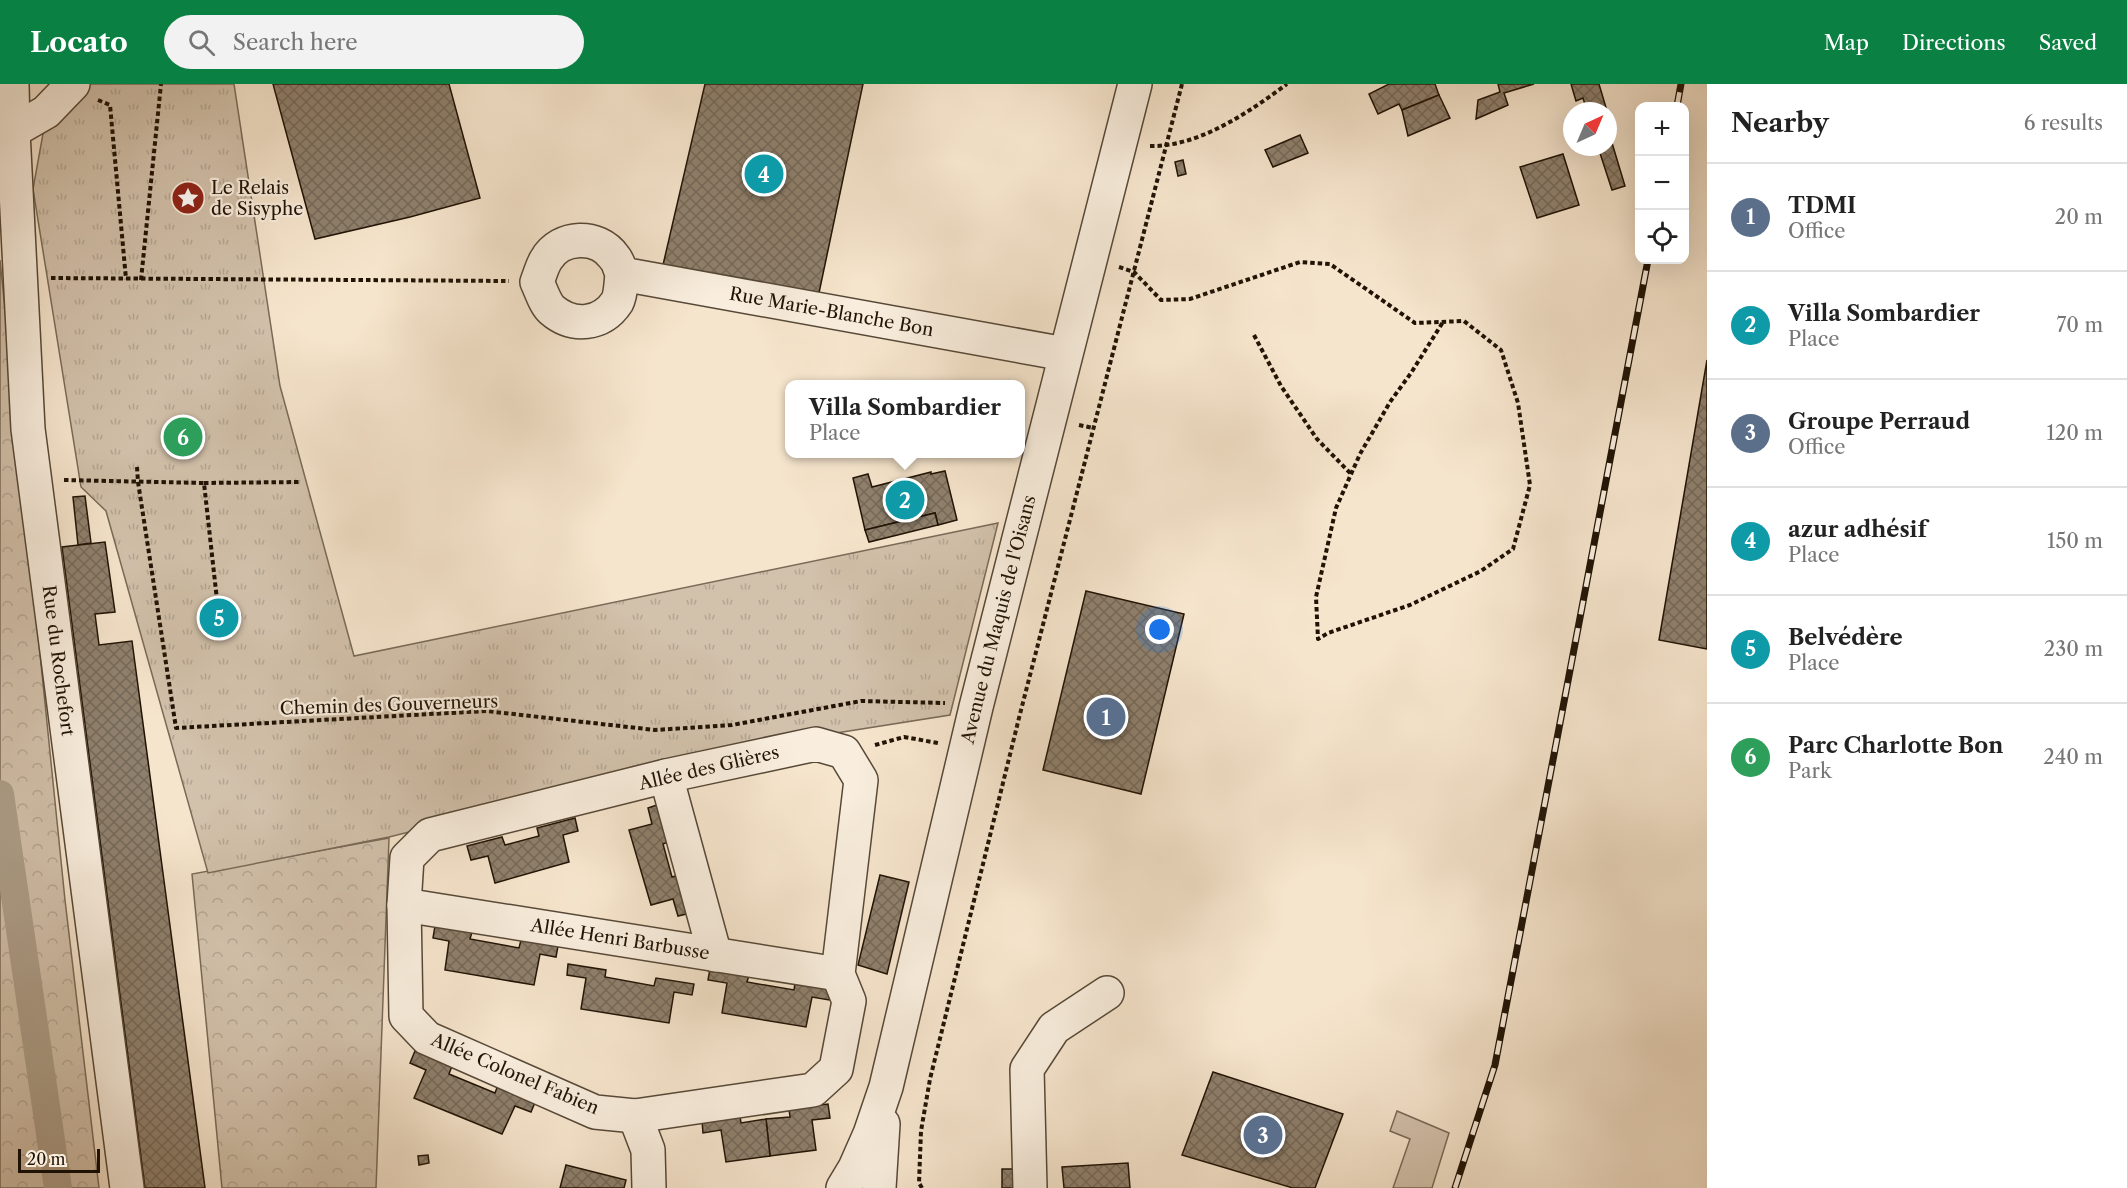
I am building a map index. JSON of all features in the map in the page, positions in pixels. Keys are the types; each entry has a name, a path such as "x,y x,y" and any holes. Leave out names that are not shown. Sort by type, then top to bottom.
{"street":[{"name":"Avenue du Maquis de l'Oisans","path":"843,1188 855,1168 886,1087 976,707 1054,352 1089,260 1135,84"},
{"name":"Rue du Rochefort","path":"12,85 28,429 127,1188"},
{"path":"13,131 46,112 72,86"},
{"path":"582,240 597,243 614,256 622,274 618,300 602,317 588,322 569,321 550,309 537,282 546,258 563,243 582,240"},
{"name":"Rue Marie-Blanche Bon","path":"622,274 1054,352"},
{"name":"Allée des Glières","path":"404,905 408,858 430,835 666,776 816,744 844,752 849,762"},
{"path":"838,974 861,780 849,762"},
{"path":"666,776 716,955"},
{"name":"Allée Henri Barbusse","path":"404,905 838,974"},
{"name":"Allée Colonel Fabien","path":"404,905 406,1016 427,1038 595,1112 635,1116 813,1090 836,1069 849,1001 838,974"},
{"path":"1030,1188 1028,1069 1054,1028 1107,993"},
{"name":"Avenue du Maquis de l'Oisans","path":"879,1188 886,1087"},
{"path":"635,1116 648,1150 649,1188"}],"path":[{"path":"141,280 161,84"},
{"path":"922,1188 919,1183 921,1131 930,1079 1019,718 1182,84"},
{"path":"1120,142 1166,147 1186,142 1250,112 1287,84"},
{"path":"72,86 110,105 126,279"},
{"path":"1089,260 1134,272 1161,300 1190,299 1300,262 1330,264 1415,323 1464,321 1501,350 1518,403 1530,485 1513,549 1482,571 1410,605 1328,633 1318,639 1316,597 1336,508 1360,454 1390,402 1411,374 1443,322"},
{"path":"20,278 537,282"},
{"path":"1254,335 1281,386 1317,439 1351,474"},
{"path":"137,467 138,482"},
{"path":"34,479 204,483 299,482"},
{"name":"Chemin des Gouverneurs","path":"138,482 176,728 486,711 655,730 732,725 861,701 948,704"},
{"path":"204,483 219,618"},
{"path":"849,762 872,746 903,738 948,745"}],"green space":[{"path":"52,84 234,84 280,386 354,656 998,523 950,715 830,734 574,791 389,837 208,873 106,511 81,487 33,189"},
{"path":"0,260 65,900 99,1188 0,1188"},
{"path":"389,838 376,1188 222,1188 192,874"},
{"path":"1397,1111 1449,1133 1432,1188 1393,1188 1410,1139 1390,1131"}],"building":[{"path":"273,84 449,84 480,198 315,239"},
{"path":"705,84 863,84 819,293 663,265"},
{"path":"1389,84 1435,84 1439,95 1402,110 1399,104 1378,114 1369,94"},
{"path":"1498,84 1534,84 1504,93 1508,105 1476,119 1478,100 1500,92"},
{"path":"1571,84 1599,84 1604,102 1584,102 1583,98 1576,101"},
{"path":"1439,95 1450,118 1408,136 1402,110"},
{"path":"1300,135 1308,153 1273,167 1265,150"},
{"path":"1563,154 1579,205 1537,218 1520,167"},
{"path":"1601,156 1616,156 1625,186 1612,190"},
{"path":"1183,160 1186,174 1178,176 1175,162"},
{"path":"1707,360 1707,649 1659,640"},
{"path":"945,471 957,520 938,525 935,513 865,530 853,478 868,474 872,487 931,472 931,474"},
{"path":"85,496 91,543 78,545 73,497"},
{"path":"935,513 938,525 869,542 865,530"},
{"path":"105,542 115,612 95,614 99,645 132,641 205,1188 145,1188 62,547"},
{"path":"1086,591 1184,614 1141,794 1043,770"},
{"path":"660,804 671,841 663,844 672,877 680,875 691,913 678,916 673,899 651,905 629,830 652,824 648,808"},
{"path":"575,818 578,831 563,835 569,862 495,883 488,856 471,860 467,846 502,837 505,845 539,836 537,828"},
{"path":"880,875 909,882 887,974 858,965"},
{"path":"435,926 472,932 470,939 519,948 521,940 558,946 556,957 540,954 534,985 445,970 449,941 433,938"},
{"path":"568,964 606,970 605,977 654,986 656,978 694,984 692,995 674,992 669,1023 581,1009 586,978 567,975"},
{"path":"710,969 749,975 747,982 794,990 795,983 831,988 829,1000 812,997 806,1027 722,1013 727,983 708,980"},
{"path":"415,1051 452,1066 449,1074 495,1093 498,1085 536,1100 531,1112 515,1106 502,1134 414,1098 426,1070 410,1063"},
{"path":"1213,1072 1343,1114 1315,1188 1293,1188 1182,1155"},
{"path":"828,1104 830,1118 812,1120 816,1150 770,1156 766,1119 790,1117 789,1109"},
{"path":"740,1116 741,1123 766,1119 770,1156 726,1162 721,1130 703,1133 702,1120"},
{"path":"428,1155 429,1163 419,1165 418,1156"},
{"path":"1128,1163 1130,1188 1064,1188 1062,1167"},
{"path":"566,1165 626,1180 624,1188 560,1188"},
{"path":"1002,1169 1014,1169 1014,1188 1002,1188"}],"waterway":[{"path":"0,794 58,1188"}],"railway":[{"path":"1678,102 1681,84"},
{"path":"1455,1188 1495,1065 1647,264"}],"place":[{"name":"azur adhésif","path":"764,174"},
{"name":"Le Relais de Sisyphe","path":"188,198"},
{"name":"Parc Charlotte Bon","path":"183,437"},
{"name":"Villa Sombardier","path":"905,500"},
{"name":"Belvédère","path":"219,618"},
{"name":"TDMI","path":"1106,717"},
{"name":"Groupe Perraud","path":"1263,1135"}]}
